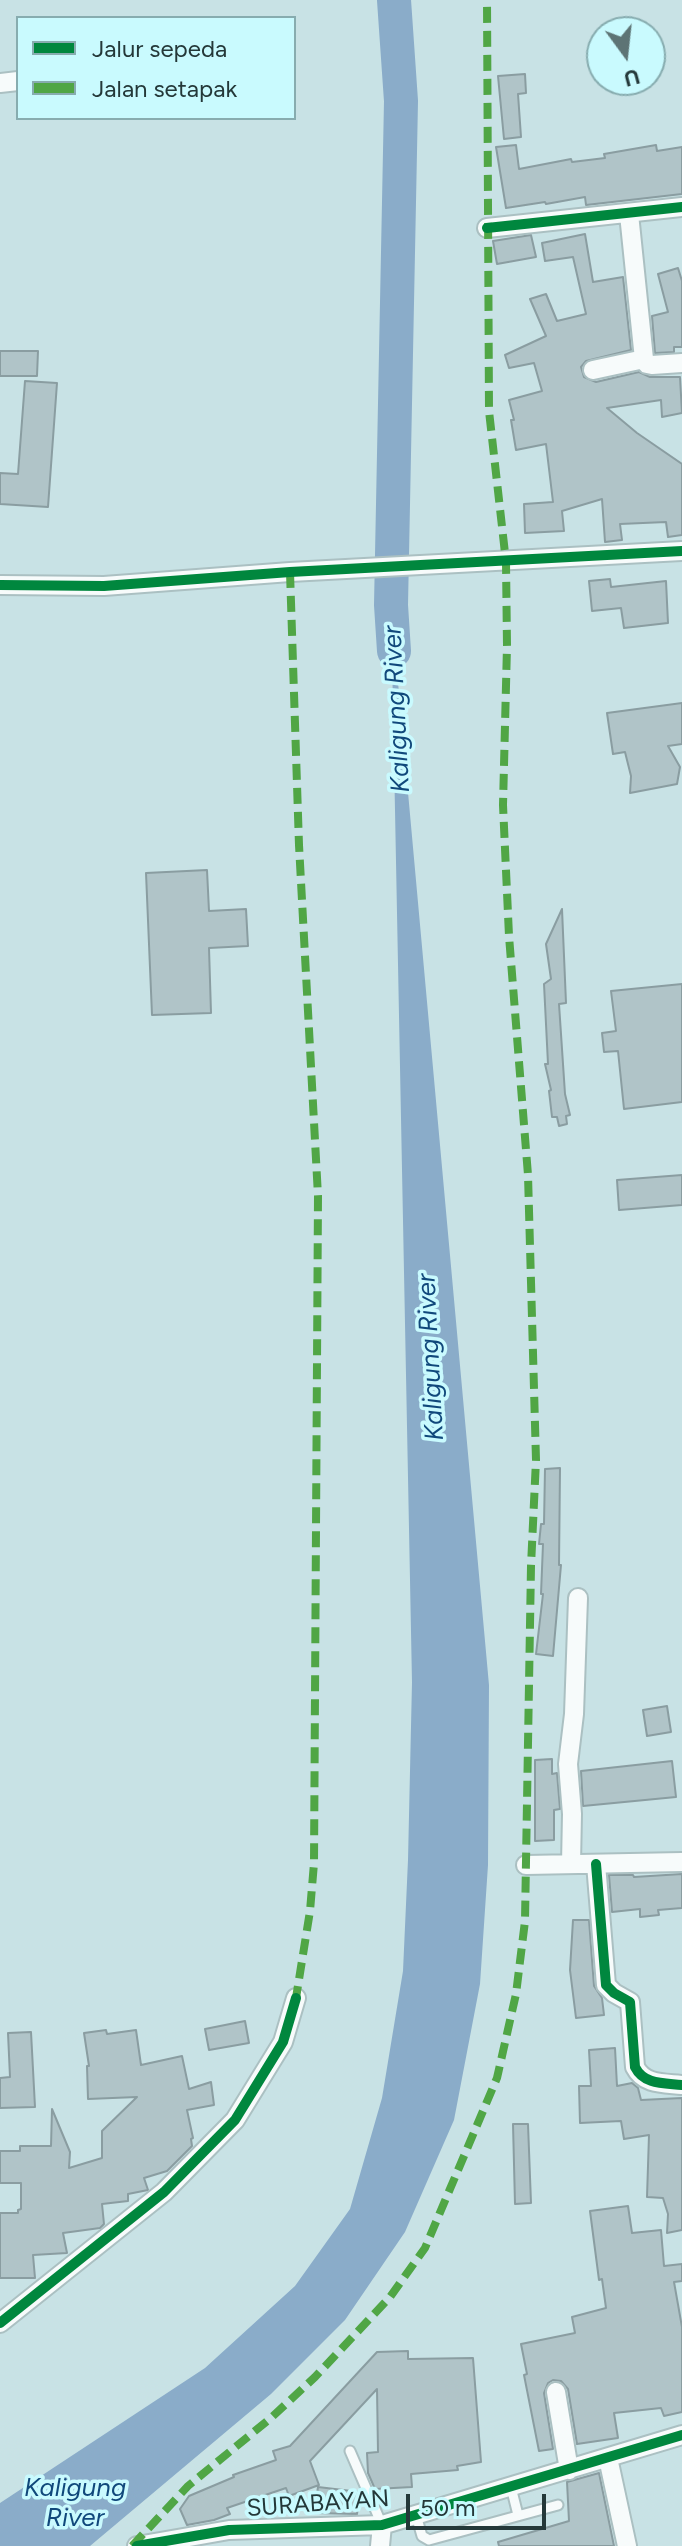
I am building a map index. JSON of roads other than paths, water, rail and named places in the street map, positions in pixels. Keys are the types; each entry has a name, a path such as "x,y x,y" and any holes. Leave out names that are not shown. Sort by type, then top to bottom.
{"street":[{"path":"487,228 682,207"},
{"path":"629,214 644,359 652,365 682,363"},
{"path":"593,370 644,359"},
{"path":"0,585 104,586 320,570 682,551"},
{"path":"571,1864 572,1814 568,1764 574,1714 578,1598"},
{"path":"526,1865 682,1862"},
{"path":"596,1864 606,1985 630,2002 635,2067 647,2081 682,2085"},
{"path":"0,2323 164,2192 235,2120 283,2042 296,1998"},
{"path":"556,2392 569,2470"},
{"name":"SURABAYAN","path":"137,2546 229,2530 382,2525 682,2435"},
{"path":"608,2458 627,2546"},
{"path":"380,2546 382,2525"}],"lane":[{"path":"350,2451 382,2525"},
{"path":"511,2487 518,2515"},
{"path":"416,2515 422,2536 429,2540 558,2505"}],"water":[{"name":"Kaligung River","path":"391,605 489,1685 488,1865 480,1984 454,2120 405,2232 345,2320 271,2394 90,2546 0,2546 0,2503 205,2368 295,2286 350,2209 382,2098 403,1971 412,1682"}],"waterway":[{"name":"Kaligung River","path":"394,0 401,101 391,605 394,651"}]}
